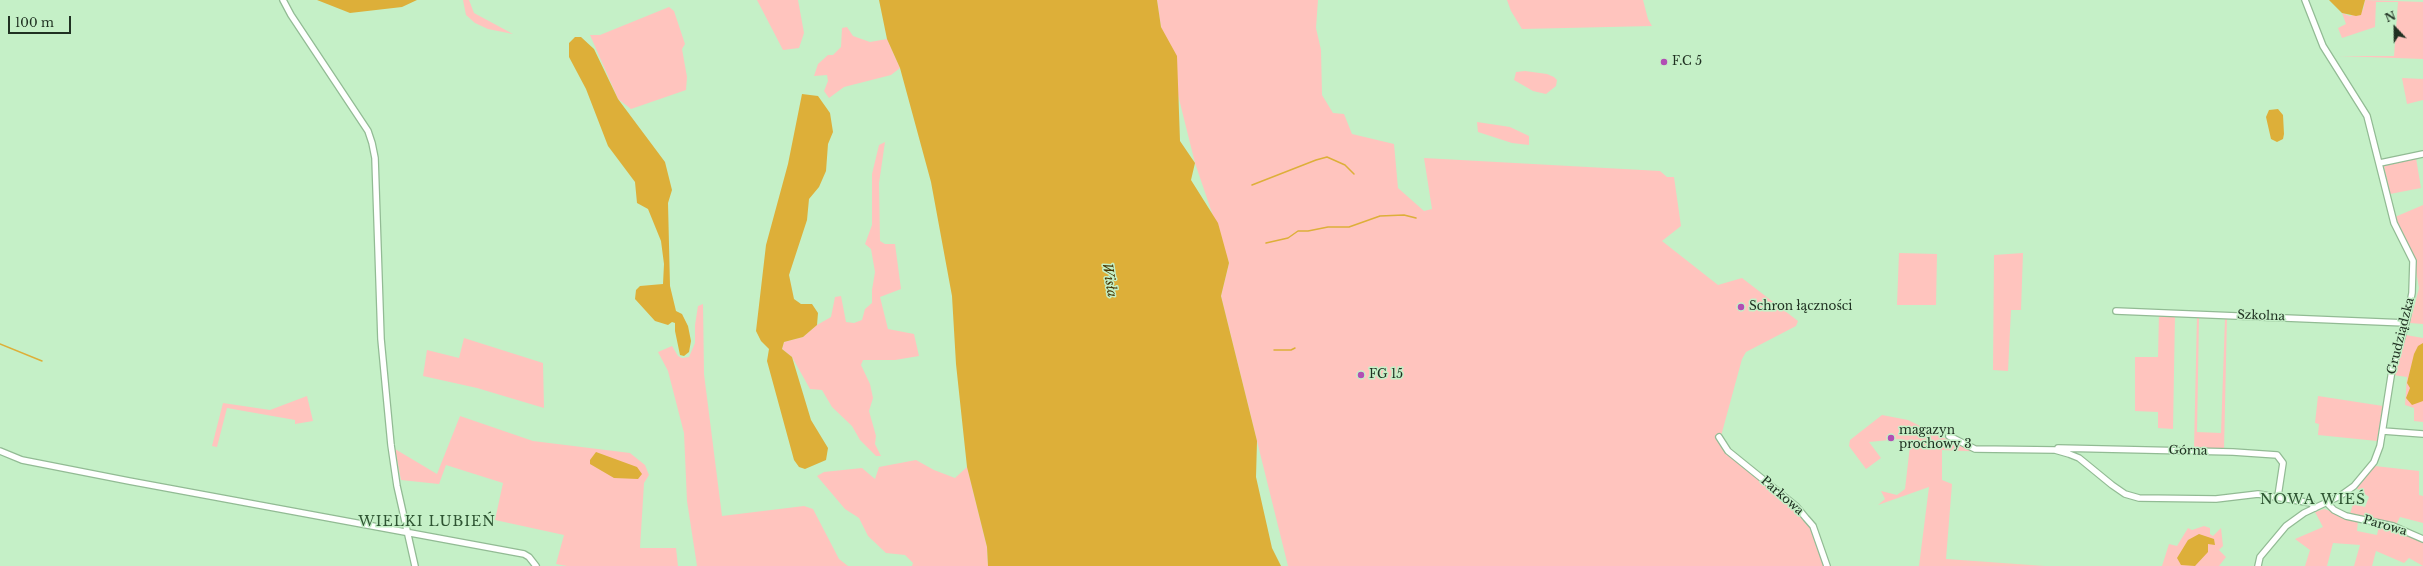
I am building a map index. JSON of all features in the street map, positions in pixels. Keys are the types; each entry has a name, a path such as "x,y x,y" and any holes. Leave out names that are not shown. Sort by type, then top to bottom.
{"street":[{"path":"283,0 291,15 368,132 372,143 375,158 381,339 392,452 415,566"},
{"name":"Grudziądzka","path":"2256,565 2279,532 2293,520 2327,503 2349,489 2370,468 2378,454 2392,370 2406,323 2412,293 2412,261 2394,223 2380,163 2364,110 2332,63 2320,41 2305,0"},
{"path":"2380,163 2423,154"},
{"name":"Szkolna","path":"2116,312 2406,323"},
{"path":"2383,431 2423,434"},
{"path":"1949,436 1975,449 2057,450 2079,458 2125,494 2139,498 2216,499 2258,494 2278,496 2311,503 2315,508"},
{"name":"Parkowa","path":"1719,437 1728,451 1796,506 1813,526 1827,566"},
{"name":"Górna","path":"2057,450 2058,448 2234,452 2277,455 2283,463 2278,496"},
{"path":"0,451 22,460 524,554 529,557 536,566"},
{"name":"Parowa","path":"2327,503 2334,510 2346,516 2393,526 2423,539"}],"shaded area":[{"path":"463,0 469,0 474,13 513,34 488,29 475,23 466,15"},
{"path":"757,0 798,0 804,33 799,48 783,50"},
{"path":"1157,0 1318,0 1316,28 1321,50 1322,95 1333,113 1344,114 1352,134 1394,144 1398,188 1424,211 1432,209 1424,158 1660,171 1667,177 1674,177 1681,226 1662,241 1718,285 1742,278 1798,321 1796,326 1746,352 1742,359 1721,436 1716,438 1811,526 1824,566 1288,566 1221,296 1229,263 1195,163 1161,27"},
{"path":"1507,0 1643,0 1648,19 1652,26 1522,29 1511,11"},
{"path":"2365,0 2423,2 2423,59 2339,56 2394,56 2398,2 2376,2 2375,27 2342,38 2338,28 2346,24 2342,13 2350,16 2363,10"},
{"path":"669,7 674,11 685,44 682,49 687,77 686,90 631,109 618,99 590,35 600,35"},
{"path":"847,27 853,36 870,42 887,39 900,68 891,75 844,87 829,98 824,91 828,81 827,75 814,76 818,64 828,55 833,55 841,47 842,28"},
{"path":"1525,71 1547,74 1554,77 1557,80 1556,86 1546,94 1533,91 1514,80 1516,72"},
{"path":"2402,78 2423,79 2423,100 2407,104"},
{"path":"1477,122 1510,127 1529,136 1529,145 1512,143 1478,132"},
{"path":"885,142 879,183 880,241 885,244 895,244 901,289 880,297 888,329 914,334 919,356 895,360 863,360 861,365 870,384 873,398 869,411 876,436 875,444 881,456 876,456 860,440 852,426 832,407 822,390 810,389 792,357 782,349 784,342 803,337 817,325 831,317 835,297 841,296 846,322 854,323 862,320 865,309 872,303 872,290 875,272 871,249 865,244 872,225 872,174 879,145"},
{"path":"2416,158 2421,188 2390,194 2384,166"},
{"path":"2423,205 2423,324 2410,323 2419,288 2413,253 2395,217"},
{"path":"1899,253 1937,254 1936,305 1897,305"},
{"path":"2023,253 2021,310 2011,310 2008,371 1993,370 1994,255"},
{"path":"703,304 704,374 722,516 804,506 813,509 839,559 848,566 697,566 687,501 684,433 668,371 658,352 672,346 678,356 682,358 689,357 695,343 695,325 698,306"},
{"path":"2159,313 2175,314 2173,429 2158,428 2158,412 2135,411 2135,357 2158,357"},
{"path":"2197,315 2227,316 2224,450 2194,449","holes":["2199,318 2225,319 2221,433 2197,432"]},
{"path":"2406,335 2423,338 2423,422 2414,421 2414,408 2405,405 2407,377 2393,375"},
{"path":"464,338 543,363 544,408 477,388 423,376 427,350 459,358"},
{"path":"307,396 313,421 295,424 295,420 227,408 217,447 212,446 223,403 270,410"},
{"path":"2318,396 2383,406 2377,441 2318,435 2319,424 2315,423"},
{"path":"1882,415 1908,420 1944,438 1984,447 1988,452 1942,450 1942,480 1952,484 1946,559 2045,566 1919,566 1929,487 1878,505 1885,499 1881,491 1897,495 1905,489 1910,446 1908,441 1899,439 1869,442 1881,458 1866,469 1849,446 1850,440"},
{"path":"460,416 533,441 630,453 645,465 649,475 644,483 640,548 676,548 678,566 567,566 556,564 564,535 495,520 503,483 446,465 439,484 401,480 395,449 437,474"},
{"path":"916,460 934,470 955,478 967,467 987,547 988,566 912,566 913,563 905,555 886,553 868,536 859,518 845,509 817,476 824,472 862,468 875,479 879,467"},
{"path":"2375,466 2419,471 2419,495 2423,496 2423,523 2400,517 2396,525 2423,537 2423,566 2409,558 2404,563 2376,551 2372,566 2354,566 2360,545 2333,543 2327,566 2305,566 2310,550 2295,539 2323,527 2315,512 2324,509 2358,520 2357,531 2377,535 2380,521 2350,514 2353,504 2365,507 2369,497 2355,487"},
{"path":"2204,526 2210,528 2210,534 2213,536 2221,528 2223,546 2219,550 2226,557 2219,566 2162,566 2169,544 2177,546 2188,528 2192,530"}],"water":[{"path":"317,0 417,0 402,7 350,13"},
{"name":"Wisła","path":"879,0 1157,0 1161,27 1177,56 1180,141 1195,163 1191,180 1218,223 1229,263 1221,296 1257,441 1256,477 1272,548 1281,566 988,566 987,547 967,467 956,364 952,296 931,182 900,68 887,39"},
{"path":"2329,0 2365,0 2361,15 2356,16 2342,13"},
{"path":"575,37 581,37 594,49 618,99 665,162 672,190 668,203 670,286 676,311 682,314 688,326 691,341 689,352 684,356 680,355 675,331 675,323 672,322 668,325 655,321 635,299 636,290 640,286 663,284 664,264 661,241 648,209 637,203 635,182 608,146 586,89 569,57 569,43"},
{"path":"802,94 818,96 830,113 833,132 828,144 826,171 819,187 809,199 807,220 789,275 794,299 801,304 812,304 818,313 817,325 803,337 784,342 782,349 792,357 811,420 828,448 826,460 805,469 799,467 794,460 767,361 769,349 761,341 756,331 766,245 788,164"},
{"path":"2278,109 2283,115 2284,134 2283,139 2277,142 2271,139 2266,117 2269,110"},
{"path":"2423,343 2423,401 2412,405 2406,398 2410,388 2407,383 2414,354 2418,346"},
{"path":"596,452 637,467 642,474 638,479 614,478 590,464 590,460"},
{"path":"2199,534 2214,539 2215,545 2208,544 2208,552 2195,566 2181,565 2177,558 2188,540"}],"waterway":[{"path":"1252,185 1327,157 1345,165 1354,174"},
{"path":"1266,243 1288,238 1298,231 1308,231 1328,227 1349,227 1380,216 1404,215 1416,218"},
{"path":"0,344 42,361"},
{"path":"1274,350 1291,350 1295,348"}],"place":[{"name":"F.C 5","path":"1664,62"},
{"name":"Schron łączności","path":"1741,307"},
{"name":"FG 15","path":"1361,375"},
{"name":"magazyn prochowy 3","path":"1891,438"}],"district":[{"name":"NOWA WIEŚ","path":"2313,500"},
{"name":"WIELKI LUBIEŃ","path":"427,522"}]}
